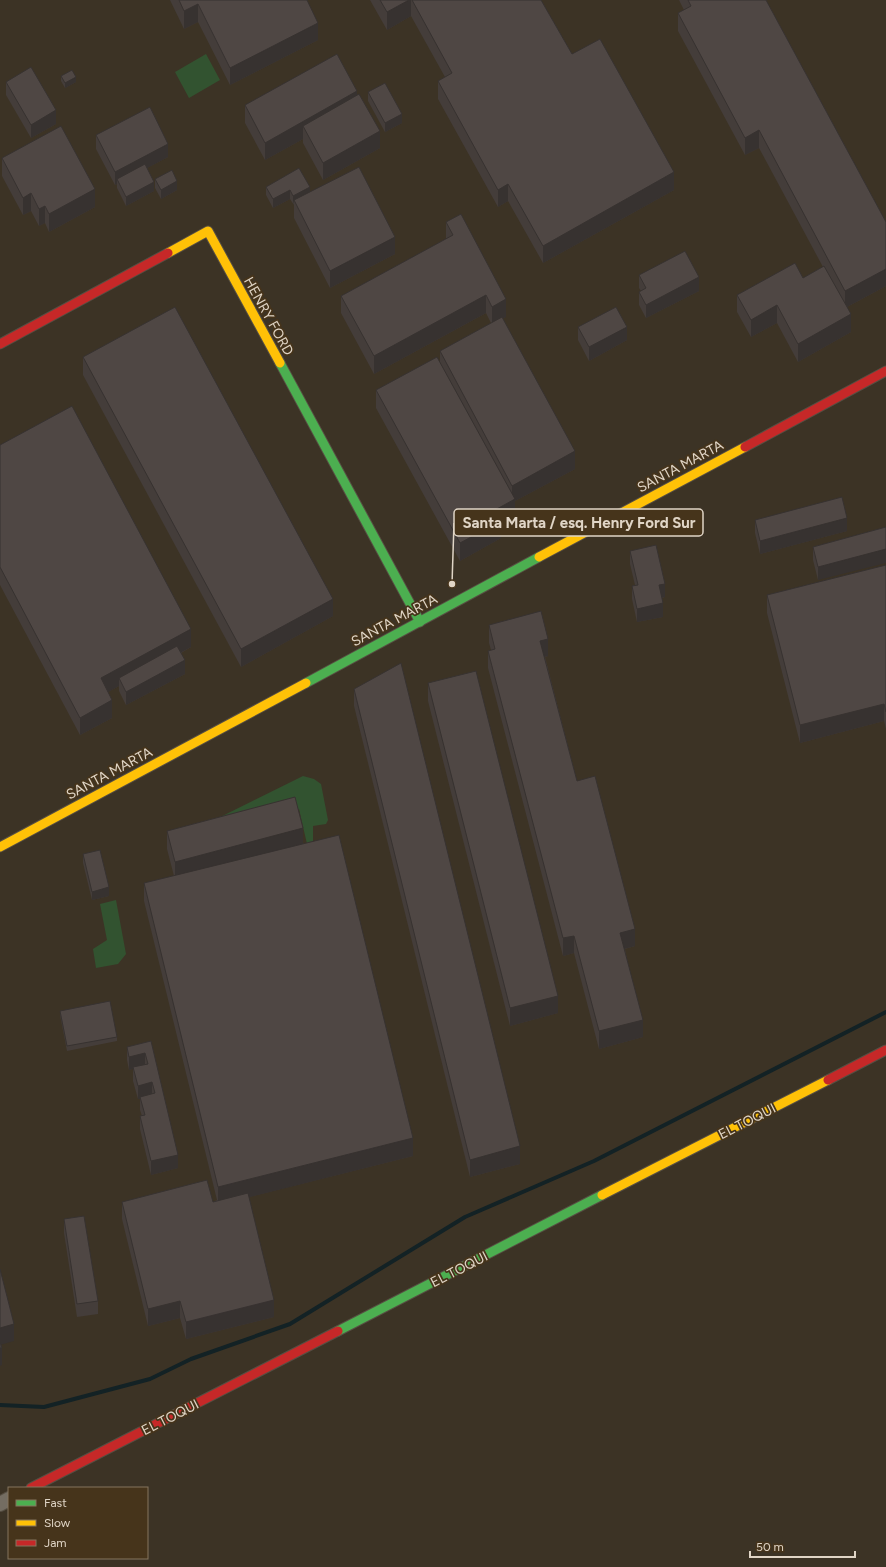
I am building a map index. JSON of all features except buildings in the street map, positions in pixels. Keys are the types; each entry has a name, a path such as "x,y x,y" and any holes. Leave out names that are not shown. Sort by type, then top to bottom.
{"street":[{"name":"HENRY FORD","path":"0,344 208,231 420,622"},
{"name":"SANTA MARTA","path":"0,847 886,371"},
{"name":"EL TOQUI","path":"33,1487 886,1050"}],"green space":[{"path":"206,54 220,80 189,98 175,72"},
{"path":"303,776 314,779 321,784 328,820 326,824 313,826 313,841 307,844 299,809 178,838"},
{"path":"116,900 126,954 118,964 96,968 93,949 107,940 100,904"}],"waterway":[{"path":"0,1405 44,1407 150,1379 191,1359 290,1324 465,1217 594,1161 886,1012"}],"traffic: fast":[{"path":"280,363 420,622"},
{"path":"306,683 539,557"},
{"path":"338,1331 602,1195"}],"traffic: slow":[{"path":"168,253 208,231 280,363"},
{"path":"539,557 745,447"},
{"path":"0,847 306,683"},
{"path":"602,1195 828,1080"}],"traffic: jam":[{"path":"0,344 168,253"},
{"path":"745,447 886,371"},
{"path":"828,1080 886,1050"},
{"path":"33,1487 338,1331"}],"place":[{"name":"Santa Marta / esq. Henry Ford Sur","path":"452,584"}]}
